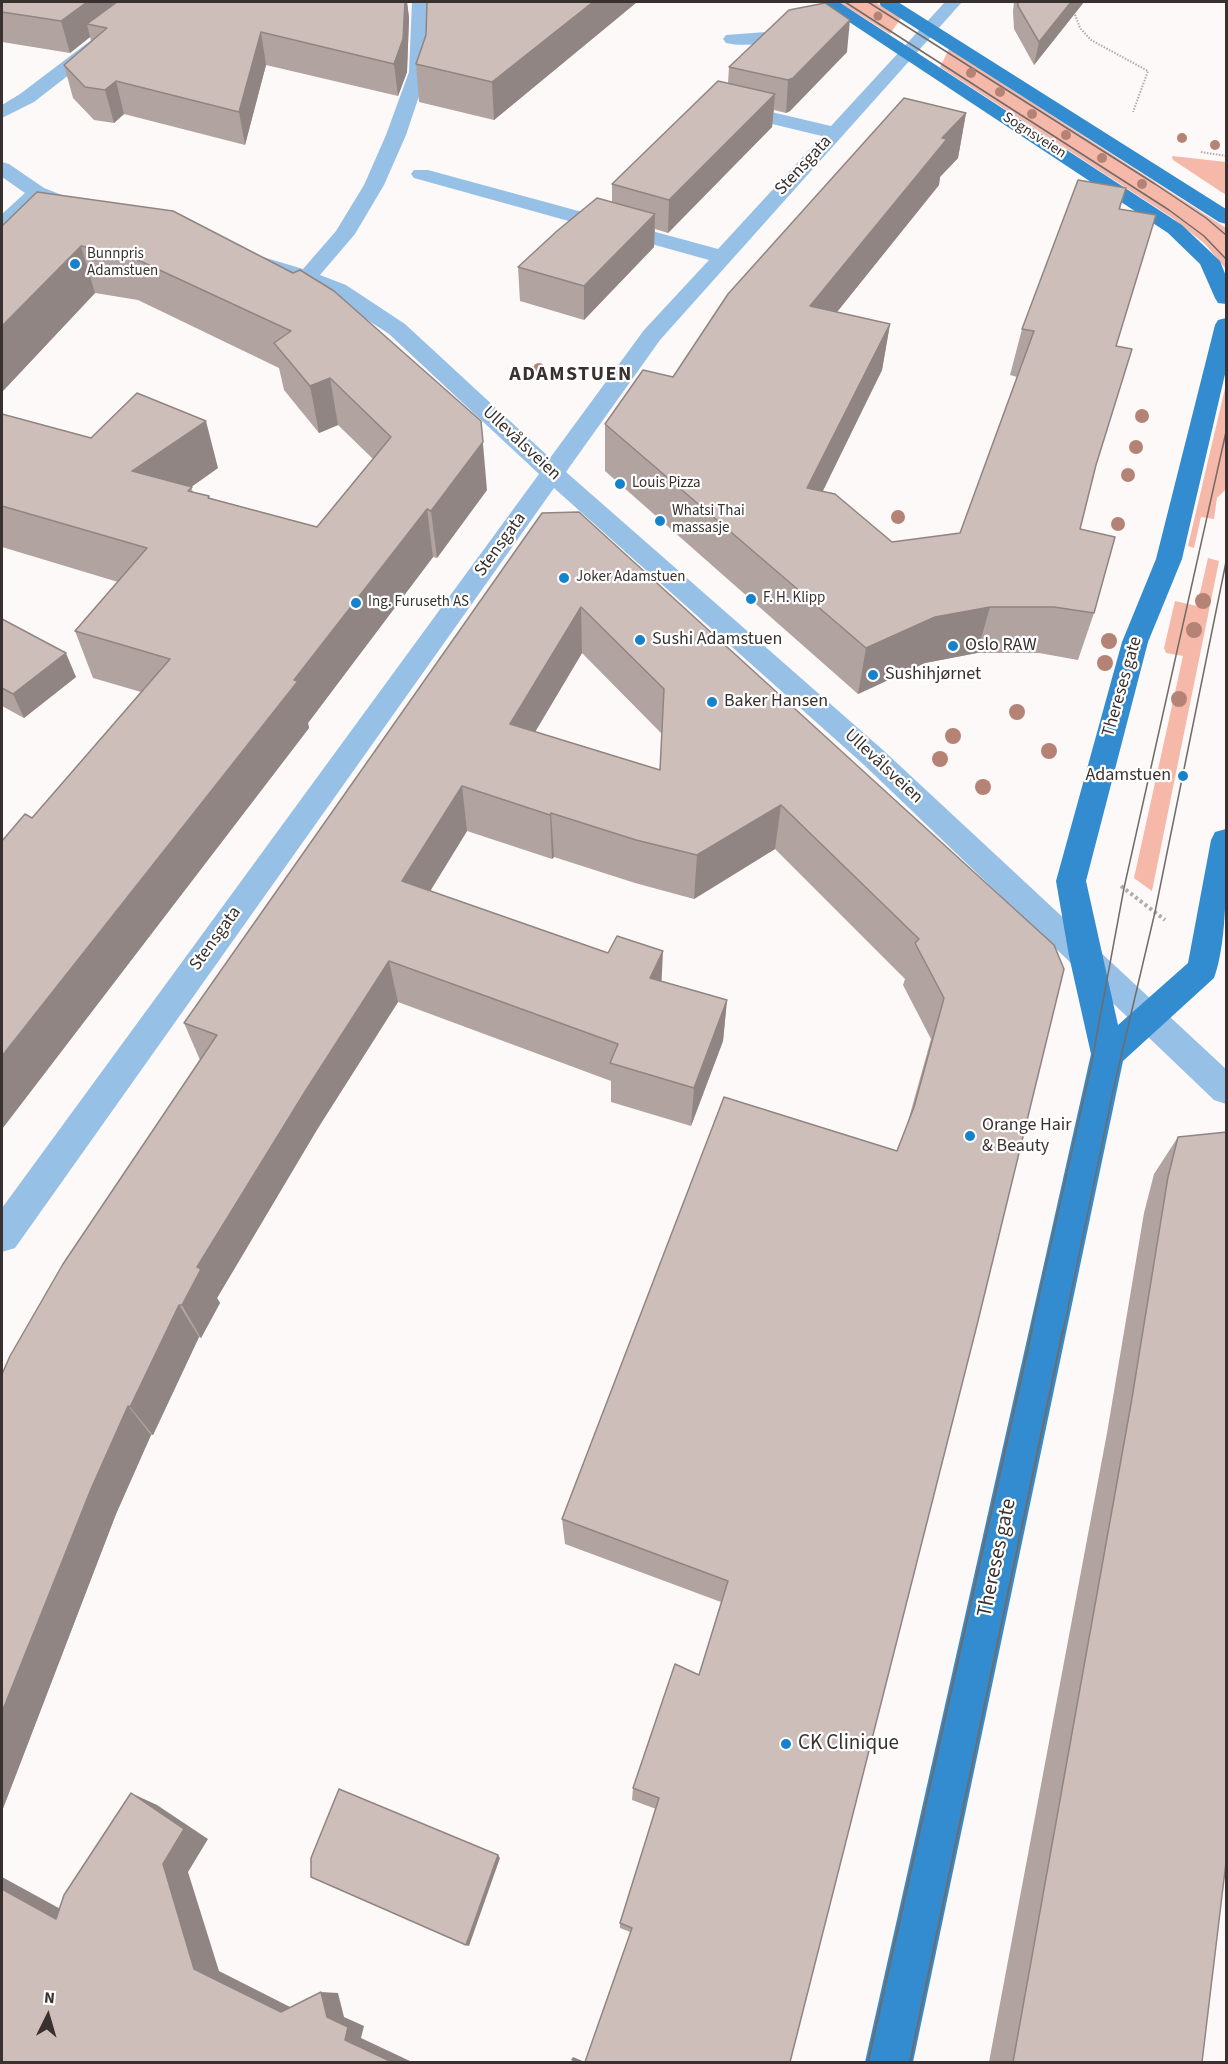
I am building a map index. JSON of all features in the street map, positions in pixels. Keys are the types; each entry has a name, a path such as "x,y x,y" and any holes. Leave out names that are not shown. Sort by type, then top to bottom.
{"main road":[{"name":"Sognsveien","path":"828,2 1175,229 1209,261 1226,290"},
{"name":"Sognsveien","path":"887,2 1227,218"},
{"name":"Thereses gate","path":"889,2062 1108,1054 1085,956 1071,881 1135,642 1146,609 1161,584 1169,559 1227,325"},
{"path":"1108,1054 1203,969 1227,840"}],"street":[{"path":"307,277 345,234 374,185 396,135 418,72 421,2"},
{"name":"Stensgata","path":"2,1236 652,334 954,2"},
{"path":"732,39 766,37 855,19"},
{"path":"2,112 27,98 115,30"},
{"path":"712,104 835,133"},
{"path":"2,168 37,192 96,214"},
{"path":"421,174 722,257"},
{"path":"2,225 37,192"},
{"path":"578,235 610,204"},
{"name":"Ullevålsveien","path":"225,252 307,277 338,290 397,329 553,474 873,757 1227,1090"}],"path":[{"path":"1063,6 1074,9 1080,28 1091,40 1148,71 1133,114"},
{"path":"1116,882 1170,924"}],"shaded area":[{"path":"839,2 875,2 901,18 890,34"},
{"path":"949,49 1226,228 1226,269 1205,244 1174,219 940,67"},
{"path":"1172,156 1226,162 1226,195 1173,160"},
{"path":"1226,384 1226,489 1217,498 1214,519 1201,517 1194,548 1188,546"},
{"path":"1208,558 1219,561 1152,891 1134,878 1183,656 1166,653 1164,648 1175,601 1197,606"}],"building":[{"path":"2,2 87,2 61,21 2,12"},
{"path":"117,2 405,2 403,39 394,64 261,32 239,112 116,81 105,90 85,87 64,65 107,28 87,24"},
{"path":"427,2 593,2 492,82 416,64 426,35"},
{"path":"1018,2 1071,2 1039,42 1018,6"},
{"path":"825,3 850,20 793,78 788,80 729,67 789,10"},
{"path":"718,81 775,94 669,200 612,184"},
{"path":"904,98 966,113 942,138 947,139 810,306 890,324 807,488 835,494 892,542 960,533 1034,331 1022,329 1078,180 1126,188 1119,209 1156,215 1116,346 1132,349 1096,465 1080,529 1115,537 1094,613 1054,607 990,607 935,617 866,648 605,424 643,370 673,377 728,294"},
{"path":"37,192 173,211 293,273 300,270 334,291 481,421 483,442 431,511 427,509 294,680 298,681 2,1056 2,841 25,814 32,818 170,659 75,631 147,548 2,506 2,414 91,438 137,393 206,421 132,471 192,487 188,491 209,496 208,498 317,527 391,437 330,378 310,386 274,343 291,331 125,254 81,246 2,326 2,226"},
{"path":"597,198 655,214 584,286 518,267 557,231"},
{"path":"579,512 1054,945 1064,969 977,1325 790,2062 585,2062 632,1928 620,1923 659,1798 633,1788 675,1664 699,1675 728,1581 562,1519 724,1097 897,1151 914,1107 944,998 915,943 919,939 781,805 697,855 636,840 551,813 550,815 462,786 402,881 608,953 617,936 663,951 650,978 727,1000 694,1088 610,1063 618,1044 389,961 197,1267 201,1269 182,1305 179,1305 130,1407 128,1406 91,1489 2,1712 2,1374 10,1356 63,1264 217,1035 184,1023 542,513","holes":["581,607 664,689 660,770 510,724"]},
{"path":"2,619 66,653 13,694 2,688"},
{"path":"1227,1132 1227,1854 1202,2062 1013,2062 1131,1404 1168,1177 1178,1137"},
{"path":"339,1789 498,1855 466,1945 311,1877 311,1858"},
{"path":"131,1793 184,1829 163,1864 194,1969 281,2012 321,1992 327,2017 348,2027 345,2040 392,2062 2,2062 2,1889 56,1919 64,1895"}],"tram line":[{"path":"845,2 1169,210 1204,236 1226,259"},
{"path":"868,2 1155,184 1206,218 1226,235"},
{"path":"1031,1332 1091,1066 1124,888 1226,432"},
{"path":"1063,1332 1115,1082 1155,912 1226,562"},
{"path":"868,2062 1032,1330"},
{"path":"910,2062 1063,1330"}],"place":[{"name":"Bunnpris Adamstuen","path":"75,264"},
{"name":"Louis Pizza","path":"620,484"},
{"name":"Whatsi Thai massasje","path":"660,521"},
{"name":"Joker Adamstuen","path":"564,578"},
{"name":"F. H. Klipp","path":"751,599"},
{"name":"Ing. Furuseth AS","path":"356,603"},
{"name":"Sushi Adamstuen","path":"640,640"},
{"name":"Oslo RAW","path":"953,646"},
{"name":"Sushihjørnet","path":"873,675"},
{"name":"Baker Hansen","path":"712,702"},
{"name":"Adamstuen","path":"1183,776"},
{"name":"Orange Hair & Beauty","path":"970,1136"},
{"name":"CK Clinique","path":"786,1744"}],"district":[{"name":"ADAMSTUEN","path":"571,376"}]}
